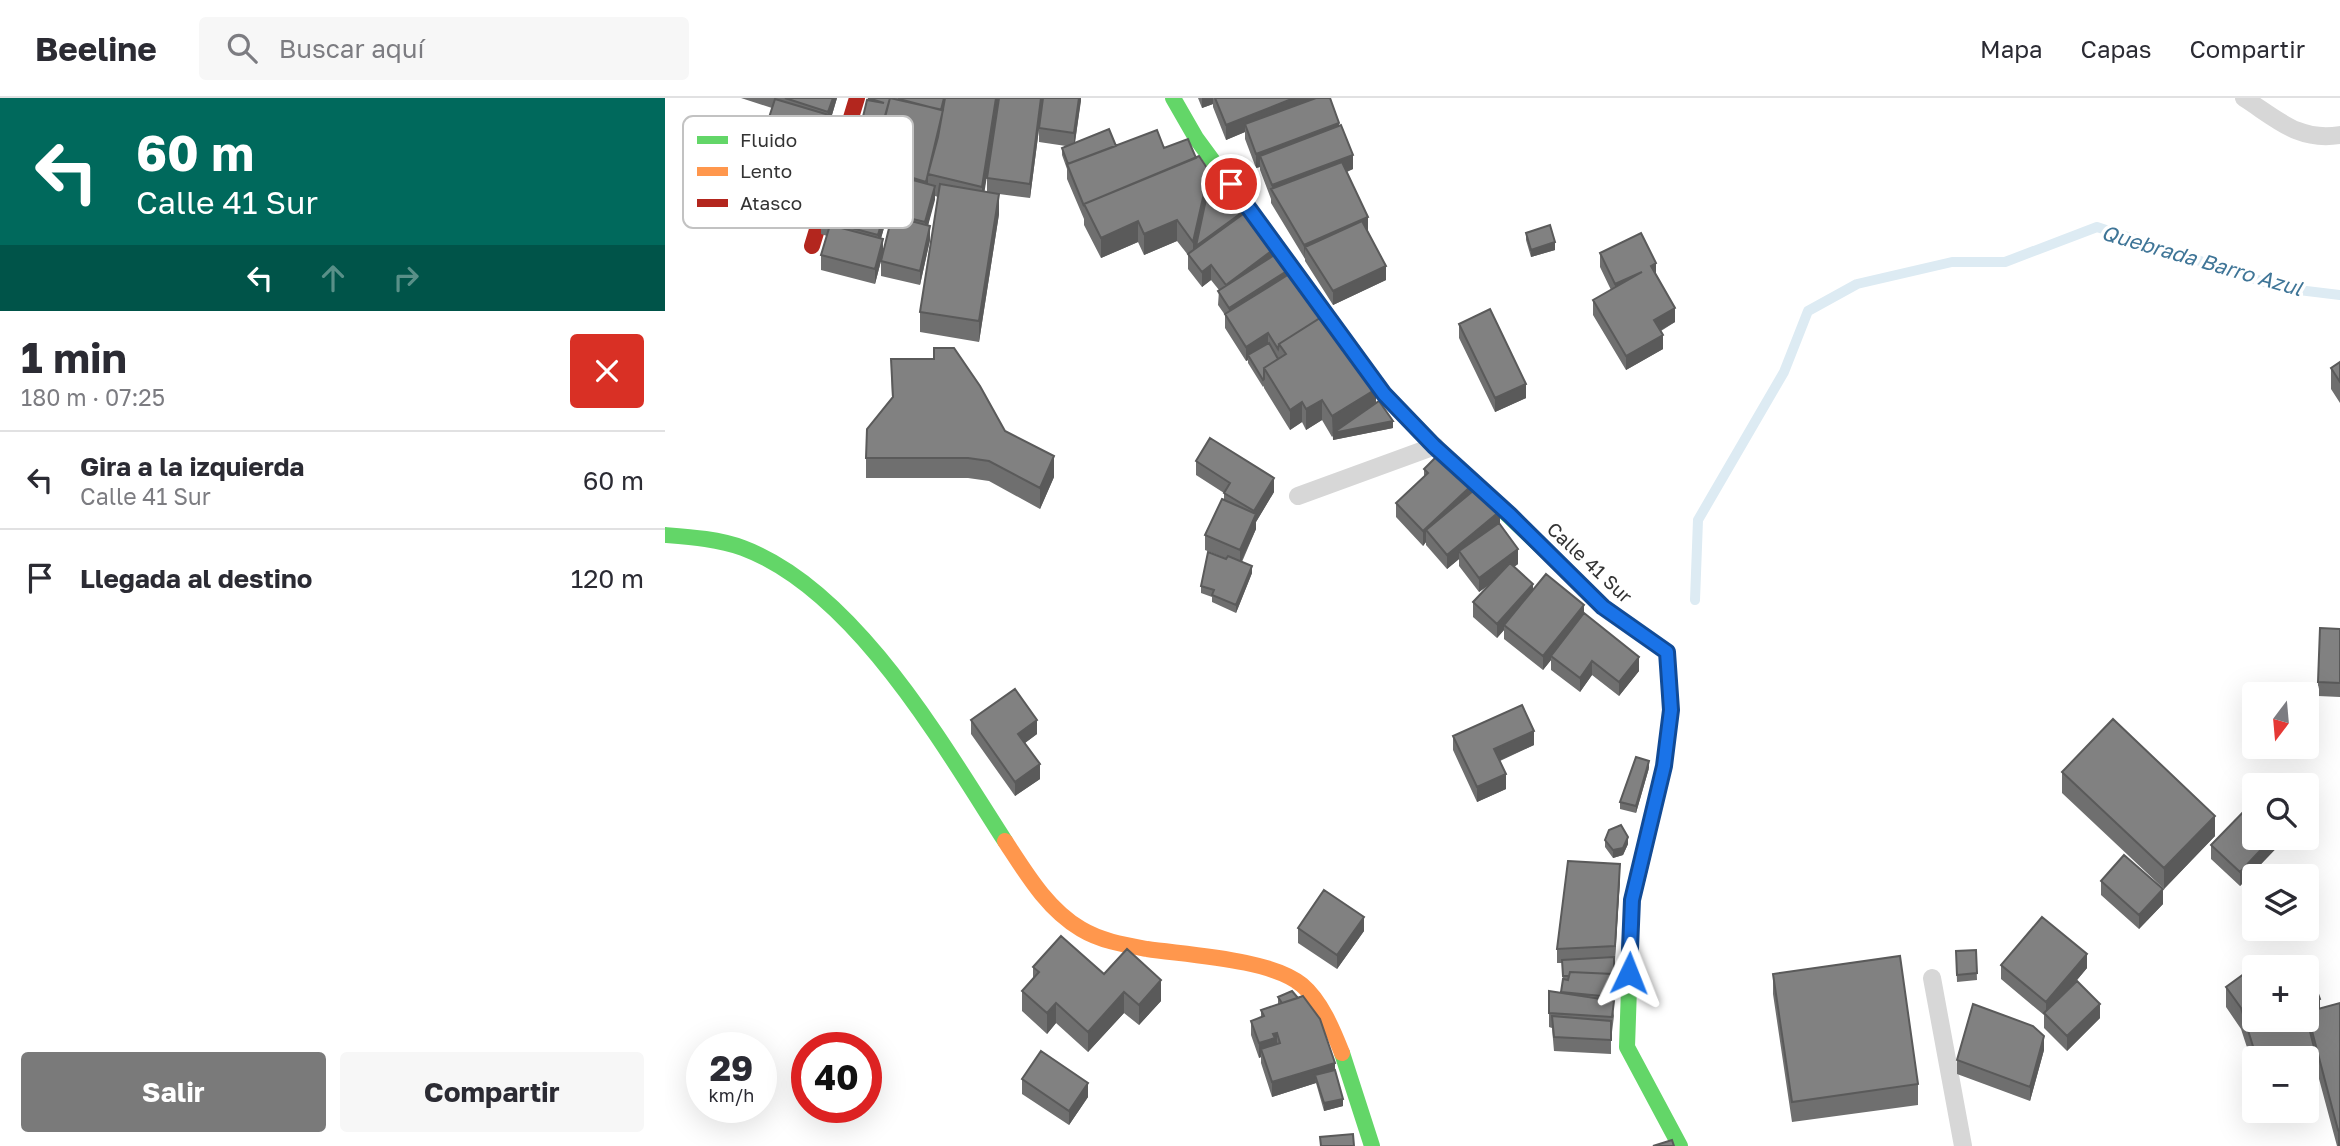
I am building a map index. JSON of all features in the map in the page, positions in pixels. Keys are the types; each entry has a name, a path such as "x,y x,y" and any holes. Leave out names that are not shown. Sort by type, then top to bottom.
{"street":[{"path":"852,116 857,98"},
{"name":"Calle 41 Sur","path":"1173,98 1196,138 1384,394 1434,446 1510,515 1603,607 1667,652 1671,710 1664,766 1632,900 1627,1047 1680,1146"},
{"path":"812,246 817,228"},
{"path":"665,536 721,541 752,552 792,575 830,603 906,691 1025,871 1059,912 1081,930 1138,947 1272,969 1291,977 1308,991 1342,1054 1372,1146"}],"lane":[{"path":"2245,98 2299,132 2315,137 2340,135"},
{"path":"1298,496 1434,446"},
{"path":"1932,978 1963,1146"}],"building":[{"path":"785,98 833,98 828,112"},
{"path":"868,98 890,98 885,116 863,116 867,100 884,103"},
{"path":"890,98 943,110 926,182 913,178 913,116 885,116"},
{"path":"899,98 944,98 941,110"},
{"path":"945,98 996,98 982,187 928,174"},
{"path":"999,98 1041,98 1030,184 987,178"},
{"path":"1043,98 1079,98 1074,133 1039,128"},
{"path":"1215,98 1294,98 1226,125"},
{"path":"1316,98 1330,98 1339,123 1256,154 1245,124"},
{"path":"775,99 829,115 829,116 770,116"},
{"path":"1341,125 1353,155 1272,185 1260,156"},
{"path":"1109,129 1116,146 1068,164 1062,148"},
{"path":"1157,130 1164,148 1188,139 1196,158 1084,206 1067,164"},
{"path":"1199,156 1209,171 1193,242 1177,220 1144,234 1138,221 1101,238 1084,204"},
{"path":"1342,162 1368,217 1304,245 1271,189"},
{"path":"1211,176 1217,176 1244,211 1196,246"},
{"path":"913,180 935,186 925,222 913,219"},
{"path":"940,184 999,194 979,321 920,312"},
{"path":"1246,212 1274,249 1226,285 1211,265 1202,272 1188,254"},
{"path":"1362,221 1386,266 1333,291 1305,247"},
{"path":"913,222 930,226 920,271 881,261 889,228 913,228"},
{"path":"1550,225 1555,242 1531,250 1526,233"},
{"path":"829,228 841,228 883,239 875,269 821,255"},
{"path":"851,228 880,228 878,235"},
{"path":"1641,233 1656,263 1651,266 1675,308 1654,320 1663,335 1626,356 1593,300 1642,272 1615,284 1600,253"},
{"path":"1279,252 1290,269 1229,308 1218,291"},
{"path":"1294,271 1323,316 1279,344 1278,349 1268,333 1246,347 1225,314"},
{"path":"1490,309 1526,384 1495,398 1459,324"},
{"path":"1328,313 1376,389 1332,416 1322,400 1306,409 1302,402 1290,410 1264,368 1286,354 1279,344"},
{"path":"1269,343 1278,359 1264,368 1263,380 1248,355"},
{"path":"934,348 954,348 980,386 1005,431 1054,456 1040,488 989,461 968,458 866,458 867,429 893,397 891,359 934,359"},
{"path":"2340,362 2340,382 2331,368"},
{"path":"1379,401 1393,421 1333,433"},
{"path":"1210,438 1274,478 1254,511 1224,493 1230,483 1196,461"},
{"path":"1441,452 1472,485 1423,531 1396,503 1428,473 1424,469"},
{"path":"1479,486 1500,511 1447,555 1426,530"},
{"path":"1222,499 1256,514 1240,550 1205,535"},
{"path":"1499,523 1518,549 1479,578 1459,551"},
{"path":"1208,552 1226,559 1228,556 1252,566 1236,605 1212,595 1214,590 1201,586"},
{"path":"1510,563 1533,584 1497,624 1473,602"},
{"path":"1546,574 1584,605 1543,656 1504,625"},
{"path":"1584,613 1639,657 1619,682 1592,661 1580,678 1551,656"},
{"path":"2320,628 2340,629 2340,683 2318,682"},
{"path":"1015,689 1037,720 1018,734 1040,764 1015,782 971,720"},
{"path":"1522,705 1534,731 1494,749 1506,774 1477,787 1453,736"},
{"path":"2113,719 2215,816 2164,868 2062,772"},
{"path":"1636,757 1649,761 1636,806 1620,802"},
{"path":"2242,813 2242,850 2261,850 2248,864 2242,864 2240,872 2211,845"},
{"path":"1621,825 1628,837 1623,848 1613,850 1605,840 1609,830"},
{"path":"2124,855 2163,889 2139,915 2101,881"},
{"path":"1568,861 1620,864 1615,946 1557,949"},
{"path":"1324,890 1364,917 1337,955 1298,928"},
{"path":"2042,917 2087,954 2046,1002 2001,965"},
{"path":"1061,936 1104,974 1127,949 1161,980 1139,1005 1124,992 1088,1032 1056,1003 1047,1013 1022,991 1039,972 1033,967"},
{"path":"1976,950 1977,973 1957,975 1956,951"},
{"path":"1900,956 1918,1084 1792,1102 1773,974"},
{"path":"1614,957 1614,978 1613,974 1570,972 1569,976 1563,976 1562,960"},
{"path":"1570,972 1613,974 1612,997 1561,992 1563,979 1568,980"},
{"path":"2242,975 2242,1011 2241,1008 2226,987"},
{"path":"2077,981 2100,1004 2067,1036 2044,1013"},
{"path":"1292,991 1298,998 1282,1003 1278,997"},
{"path":"1549,991 1614,1001 1612,1017 1549,1013"},
{"path":"1303,996 1320,1019 1335,1063 1272,1082 1261,1049 1280,1043 1277,1033 1273,1034 1275,1038 1259,1043 1251,1021 1264,1016 1261,1010"},
{"path":"2340,1003 2338,1130 2319,1058 2319,1046 2316,1046 2312,1032 2319,1032 2319,1009"},
{"path":"1973,1004 2033,1026 2044,1036 2030,1087 1957,1060"},
{"path":"1552,1016 1611,1021 1611,1040 1554,1037"},
{"path":"2249,1032 2310,1032 2314,1046 2253,1046"},
{"path":"1041,1051 1088,1083 1069,1111 1022,1079"},
{"path":"1335,1070 1343,1099 1324,1103 1315,1075"},
{"path":"1353,1134 1354,1146 1321,1146 1320,1137"},
{"path":"1672,1140 1674,1146 1653,1146"}],"waterway":[{"name":"Quebrada Barro Azul","path":"1695,600 1698,520 1784,372 1808,311 1857,284 1952,262 2005,262 2097,227 2282,288 2340,295"}],"traffic: fast":[{"path":"1173,98 1196,138 1384,394 1551,556"},
{"path":"665,535 715,540 743,548 784,569 822,598 859,634 893,674 954,761 1005,841"},
{"path":"1637,881 1632,900 1627,1047 1680,1146"},
{"path":"1342,1053 1372,1146"}],"traffic: slow":[{"path":"1005,841 1048,901 1069,921 1097,937 1139,947 1250,964 1288,976 1302,985 1321,1007 1342,1053"}],"traffic: jam":[{"path":"852,116 857,98"},
{"path":"812,246 817,228"},
{"path":"1551,556 1603,607 1667,652 1671,711 1664,766 1637,881"}],"route":[{"path":"1231,184 1384,394 1434,446 1510,515 1603,607 1667,652 1671,710 1664,766 1632,900 1629,973"}]}
